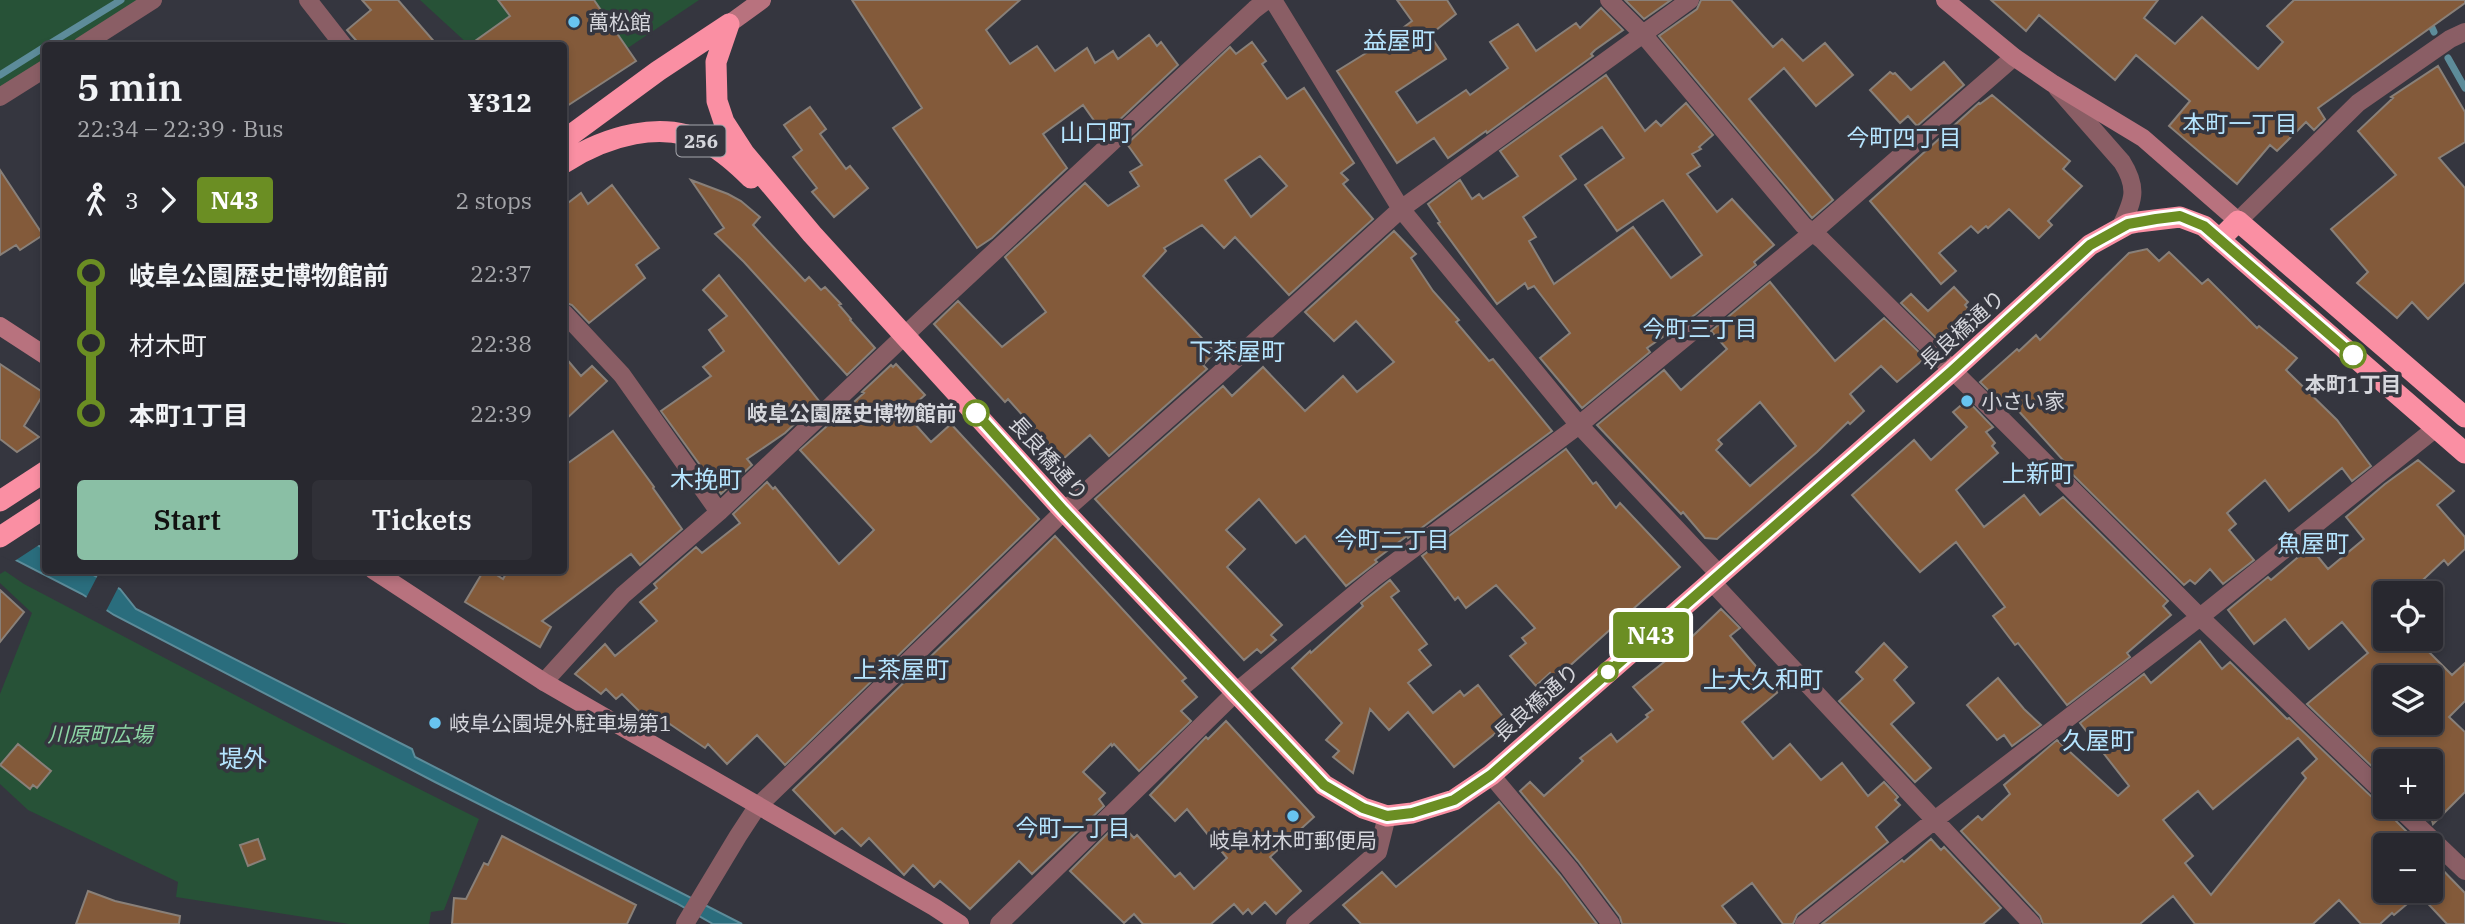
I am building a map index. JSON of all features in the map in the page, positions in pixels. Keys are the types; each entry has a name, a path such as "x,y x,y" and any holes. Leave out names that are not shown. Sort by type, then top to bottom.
{"highway":[{"path":"567,138 658,71 729,24"},
{"name":"長良橋通り","path":"729,24 716,62 717,102 724,122 744,153 812,234 1063,510 1324,785 1363,808 1387,816 1412,813 1454,800 1491,775 1952,371 2090,245 2128,224 2180,216 2204,226 2221,238 2465,453"},
{"name":"長良橋通り","path":"567,161 599,145 628,135 655,132 681,134 708,143 732,160 812,234"},
{"path":"2221,238 2238,221 2465,417"},
{"path":"0,501 41,475"},
{"path":"0,537 42,510"}],"street":[{"path":"87,42 153,0"},
{"path":"308,0 341,42"},
{"path":"729,24 762,0"},
{"path":"544,682 623,595 719,512 1267,0"},
{"path":"1273,0 1401,209 1579,425 1715,578 2032,924"},
{"path":"1609,0 1642,33 1812,233 2200,617 2373,783"},
{"path":"685,924 757,807 789,773 1063,510 1218,375 1401,209 1690,0"},
{"path":"1945,0 2014,57 2143,138 2238,221 2358,103 2450,39 2465,32"},
{"path":"999,924 1236,692 1374,579 1579,425 1812,233 2014,57"},
{"path":"0,97 42,71"},
{"path":"2052,83 2122,162 2130,175 2132,203 2120,228"},
{"path":"567,316 622,375 719,512"},
{"path":"0,326 42,353"},
{"path":"1804,924 1936,819 2200,617 2436,428"},
{"path":"379,574 544,682 960,924"},
{"path":"1491,775 1569,868 1611,924"},
{"path":"1295,924 1378,852 1387,816"},
{"path":"2411,819 2465,871"}],"green space":[{"path":"0,0 152,0 84,42 42,42 42,68 0,95"},
{"path":"420,0 699,0 567,89 567,42 466,42"},
{"name":"川原町広場","path":"5,571 24,584 298,728 479,819 444,910 431,912 429,924 349,924 176,897 178,882 28,810 0,784 0,694 32,613 0,583 0,574"}],"water":[{"path":"0,525 42,547 42,574 0,552"},
{"path":"43,574 92,574 120,589 136,609 412,749 415,757 742,924 713,924 114,615 82,594"}],"pier":[{"path":"0,521 42,543 13,562 0,555"},
{"path":"98,575 119,586 105,613 85,600"}],"building":[{"path":"362,0 398,0 435,42 358,42 347,30 371,10"},
{"path":"498,0 594,0 636,61 567,106 567,42 474,42 510,16"},
{"path":"852,0 1020,0 986,30 1010,64 1037,46 1055,71 1087,48 1095,63 1113,51 1118,59 1149,35 1157,46 1161,42 1178,65 1114,125 1112,121 1100,129 1083,105 1043,134 1067,168 992,238 977,248 893,128 922,108"},
{"path":"1397,0 1447,0 1456,14 1430,35 1446,59 1396,92 1417,123 1466,90 1470,95 1508,68 1490,42 1518,24 1536,51 1576,23 1580,28 1601,8 1623,30 1595,50 1591,54 1593,56 1448,158 1434,138 1397,163 1337,71 1405,29 1412,21"},
{"path":"1625,0 1671,0 1644,19"},
{"path":"1701,0 1731,0 1773,47 1782,39 1803,61 1825,43 1853,75 1816,106 1784,68 1749,99 1833,200 1812,218 1659,36 1697,9"},
{"path":"1991,0 2158,0 2144,18 2175,44 2202,17 2258,69 2283,42 2267,26 2294,0 2465,0 2465,3 2318,108 2325,119 2314,130 2306,122 2277,151 2270,145 2237,184 2169,126 2190,101 2136,55 2115,80 2039,15 2026,31"},
{"path":"1252,42 1266,61 1262,64 1287,99 1304,88 1354,163 1341,173 1348,180 1343,184 1373,219 1289,295 1235,237 1224,248 1202,225 1164,248 1166,251 1143,276 1215,352 1203,365 1207,369 1109,456 1090,435 1062,460 1008,399 1005,402 934,324 958,301 1002,347 1046,312 1005,257 1085,183 1108,206 1139,186 1130,172 1142,165 1127,144 1230,47 1236,54","holes":["1260,156 1287,186 1251,217 1225,180"]},
{"path":"1944,62 1964,85 1917,126 1908,116 1900,123 1870,90 1890,72 1895,73 1911,90"},
{"path":"2438,66 2465,112 2465,142 2439,158 2465,188 2465,282 2428,319 2412,302 2397,318 2357,283 2368,272 2331,229 2396,175 2358,131 2393,98 2391,97"},
{"path":"1606,75 1645,131 1656,121 1661,126 1686,103 1713,135 1699,147 1701,149 1692,154 1700,166 1687,174 1717,212 1732,199 1774,245 1754,262 1756,265 1696,314 1647,348 1650,352 1582,408 1540,358 1570,333 1534,286 1528,289 1525,283 1497,304 1438,223 1440,222 1428,204 1460,180 1472,199 1479,194 1483,199 1518,176 1500,151","holes":["1602,127 1624,158 1585,185 1617,231 1663,200 1702,255 1671,278 1633,227 1554,284 1529,241 1536,237 1523,217 1576,179 1560,156"]},
{"path":"1992,95 2070,161 2063,169 2082,186 2048,221 2052,225 2039,238 2009,209 1988,228 1986,226 1978,233 1971,226 1939,253 1956,271 1941,284 1870,201 1979,103"},
{"path":"810,107 826,129 820,134 846,169 850,166 868,188 834,217 812,192 817,188 793,157 802,150 784,125"},
{"path":"0,170 42,236 20,250 16,245 0,255"},
{"path":"691,180 741,201 760,217 753,225 805,281 809,277 821,290 825,287 841,304 839,305 850,320 875,348 847,375 715,234 724,228"},
{"path":"612,185 659,248 636,265 645,278 589,323 567,303 567,204 581,193 588,204"},
{"path":"1394,231 1416,254 1411,258 1433,291 1459,320 1456,322 1489,361 1493,359 1552,431 1375,560 1377,562 1346,586 1305,536 1296,543 1259,499 1226,530 1245,549 1227,567 1282,625 1271,635 1276,640 1261,653 1257,649 1244,660 1095,499 1223,386 1232,396 1263,367 1305,411 1343,376 1357,392 1394,362 1356,321 1334,341 1305,312"},
{"path":"2147,249 2159,261 2169,252 2202,284 2208,279 2257,328 2259,326 2297,358 2286,370 2337,420 2371,466 2352,481 2342,468 2289,511 2265,480 2227,513 2236,524 2229,530 2254,560 2223,584 2210,569 2195,584 2190,580 2184,585 2060,462 2063,460 2015,407 2010,412 1980,382 2036,335 2040,340 2129,253"},
{"path":"719,275 819,401 785,433 747,459 752,465 721,494 661,411 711,376 703,367 724,351 709,330 727,316 703,290"},
{"path":"1770,282 1835,361 1884,318 1925,358 1897,382 1881,366 1850,394 1864,411 1850,424 1848,422 1717,539 1705,538 1597,425 1664,370 1681,390 1727,349 1711,331","holes":["1760,402 1796,446 1750,486 1716,450 1722,444 1718,440"]},
{"path":"1954,287 1968,302 1965,305 1973,315 1941,343 1901,303 1911,294 1928,311"},
{"path":"567,360 581,376 592,366 607,381 567,418"},
{"path":"0,364 42,392 42,396 24,426 39,437 17,452 0,439"},
{"path":"896,364 925,395 905,413 931,442 951,424 1039,519 785,765 757,735 727,764 708,744 705,748 661,718 658,725 648,720 622,694 616,699 606,689 601,694 575,674 605,644 615,656 657,621 640,602 657,588 654,584 696,547 702,553 740,523 733,514 767,482 773,489 775,487 839,564 868,536 874,530 800,450 891,365 893,367"},
{"path":"1967,400 1993,427 1986,432 1995,443 1992,446 1998,453 1956,490 1984,527 2024,495 2040,515 2063,497 2168,601 2163,606 2171,615 2127,653 2130,657 2067,705 1993,616 2005,607 1956,542 1920,572 1852,495 1914,440 1931,460 1967,427 1953,412"},
{"path":"613,431 682,529 640,565 631,554 542,621 551,627 540,647 465,602 482,574 495,574 503,579 506,574 567,574 567,464"},
{"path":"1566,449 1616,508 1620,503 1680,567 1555,679 1550,673 1536,686 1510,656 1526,643 1522,638 1535,628 1496,585 1466,608 1458,597 1455,600 1422,556"},
{"path":"2418,460 2454,491 2437,505 2465,537 2465,549 2448,565 2444,560 2422,581 2373,581 2373,651 2428,651 2442,665 2373,665 2373,735 2443,735 2443,666 2452,675 2465,663 2465,701 2449,717 2465,732 2465,792 2443,814 2443,749 2373,749 2373,767 2307,704 2368,653 2342,622 2309,649 2285,619 2254,644 2228,610 2268,577 2271,580 2310,547 2328,569 2364,539 2346,517"},
{"path":"1055,536 1186,678 1182,681 1197,697 1181,711 1191,721 1139,771 1111,744 1083,772 1105,793 1099,799 1104,806 1032,874 1019,861 970,909 940,881 934,887 913,865 904,875 869,838 861,846 842,828 835,834 793,790"},
{"path":"1390,580 1399,591 1391,597 1427,644 1419,650 1431,665 1408,683 1433,713 1460,691 1464,696 1478,685 1508,723 1454,767 1408,712 1389,730 1370,709 1353,773 1333,757 1339,751 1326,740 1342,723 1292,668 1363,606 1361,603"},
{"path":"0,590 24,612 0,642"},
{"path":"1721,609 1740,628 1730,636 1778,692 1742,722 1773,759 1790,744 1821,780 1842,763 1868,796 1884,782 1898,797 1895,800 1900,805 1876,827 1888,842 1797,915 1793,924 1783,924 1752,883 1722,906 1736,924 1622,924 1620,917 1578,861 1520,791 1530,782 1544,796 1583,761 1580,758 1611,734 1617,742 1648,717 1646,715 1653,710 1633,687 1674,654"},
{"path":"2200,641 2222,669 2230,662 2373,798 2373,819 2394,819 2408,833 2373,833 2373,903 2408,903 2380,924 2361,924 2339,900 2313,924 2195,924 2173,896 2140,924 2043,924 2040,916 1961,831 1978,816 1982,820 2010,794 2004,785 2057,740 2118,796 2129,786 2080,723 2144,674 2151,683","holes":["2298,738 2317,759 2302,773 2306,778 2211,895 2185,863 2193,856 2163,820 2198,791 2213,809"]},
{"path":"1884,643 1907,667 1894,680 1914,703 1891,724 1931,768 1915,782 1839,701 1863,679 1856,672"},
{"path":"1998,678 2041,725 2012,746 2004,735 1997,740 1967,705"},
{"path":"1226,721 1314,817 1270,857 1301,891 1276,914 1265,902 1252,914 1248,909 1243,914 1234,904 1211,924 1143,924 1134,914 1124,923 1070,871 1119,822 1134,838 1137,835 1175,877 1180,873 1194,889 1227,858 1187,809 1175,821 1150,795 1206,737 1208,739"},
{"path":"18,744 51,771 37,788 33,785 30,789 0,765"},
{"path":"1499,802 1597,924 1361,924 1343,905 1382,872 1396,887"},
{"path":"502,836 636,905 627,924 452,924 454,898 466,899 484,863 488,865"},
{"path":"258,839 265,859 248,866 240,845"},
{"path":"1931,839 1941,850 1944,847 2001,908 1983,924 1822,924 1902,860 1904,862"},
{"path":"2443,870 2465,893 2465,924 2447,924 2427,903 2443,903"},
{"path":"88,891 115,901 180,916 179,924 76,924"}],"waterway":[{"path":"53,42 121,0"},
{"path":"2428,19 2434,32"},
{"path":"0,75 42,49"},
{"path":"2448,58 2465,88"}],"bus line":[{"name":"N43","path":"976,413 1063,510 1324,785 1363,808 1387,816 1412,813 1454,800 1491,775 1952,371 2090,245 2128,224 2180,216 2204,226 2353,355"}],"place":[{"name":"萬松館","path":"574,22"},
{"name":"本町1丁目","path":"2353,355"},
{"name":"小さい家","path":"1967,401"},
{"name":"岐阜公園歴史博物館前","path":"976,413"},
{"name":"岐阜公園堤外駐車場第1","path":"435,723"},
{"name":"岐阜材木町郵便局","path":"1293,816"}],"district":[{"name":"益屋町","path":"1399,40"},
{"name":"本町一丁目","path":"2240,123"},
{"name":"山口町","path":"1096,132"},
{"name":"今町四丁目","path":"1904,137"},
{"name":"今町三丁目","path":"1700,328"},
{"name":"下茶屋町","path":"1237,351"},
{"name":"上新町","path":"2038,473"},
{"name":"木挽町","path":"706,479"},
{"name":"今町二丁目","path":"1392,539"},
{"name":"魚屋町","path":"2313,543"},
{"name":"上茶屋町","path":"901,669"},
{"name":"上大久和町","path":"1763,679"},
{"name":"久屋町","path":"2098,740"},
{"name":"堤外","path":"243,758"},
{"name":"今町一丁目","path":"1073,827"}]}
